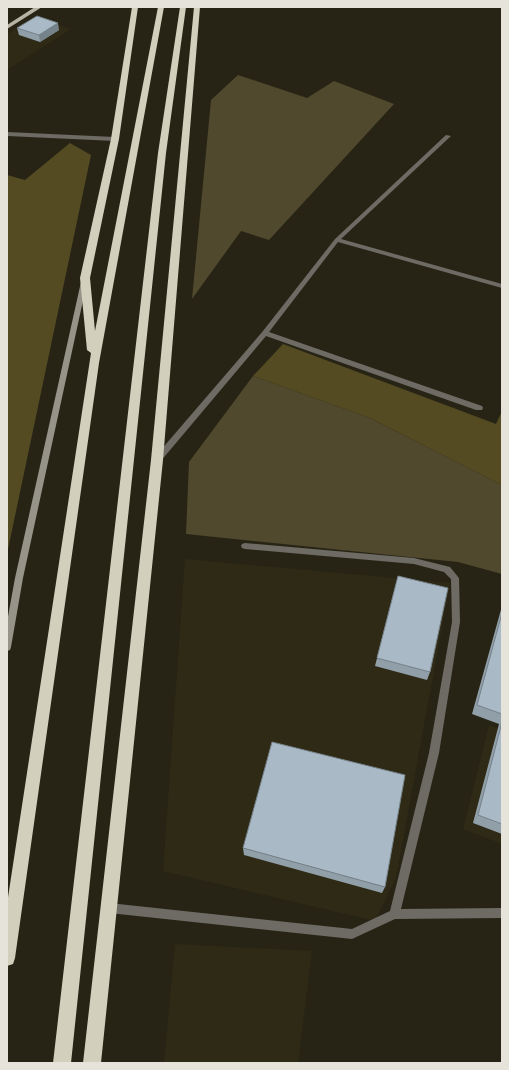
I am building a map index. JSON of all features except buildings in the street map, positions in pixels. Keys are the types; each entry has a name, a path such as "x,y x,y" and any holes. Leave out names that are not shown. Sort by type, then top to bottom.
{"highway":[{"path":"94,363 85,278 115,139 135,7"},
{"path":"7,958 94,363 161,7"},
{"path":"62,1063 161,169 183,7"},
{"path":"92,1063 157,460 197,7"}],"main road":[{"path":"7,27 39,7"}],"street":[{"path":"7,134 115,139"},
{"path":"157,460 265,333 337,240 448,136"},
{"path":"337,240 502,286"},
{"path":"7,647 19,578 85,278"},
{"path":"265,333 479,408"},
{"path":"244,546 414,561 447,569 455,578 456,622 434,753 394,914"},
{"path":"109,908 352,934 394,914 502,913"}],"shaded area":[{"path":"34,17 71,29 7,70 7,34"},
{"path":"238,75 307,98 334,81 394,104 269,240 241,231 192,299 211,100"},
{"path":"70,143 91,155 7,554 7,175 25,180"},
{"path":"283,344 496,424 502,411 502,485 370,418 253,376"},
{"path":"253,376 370,418 502,485 502,574 458,562 186,534 189,462"},
{"path":"185,559 450,583 396,878 375,921 163,871"},
{"path":"489,725 502,730 502,844 463,829"},
{"path":"175,944 312,951 298,1063 164,1063"}]}
